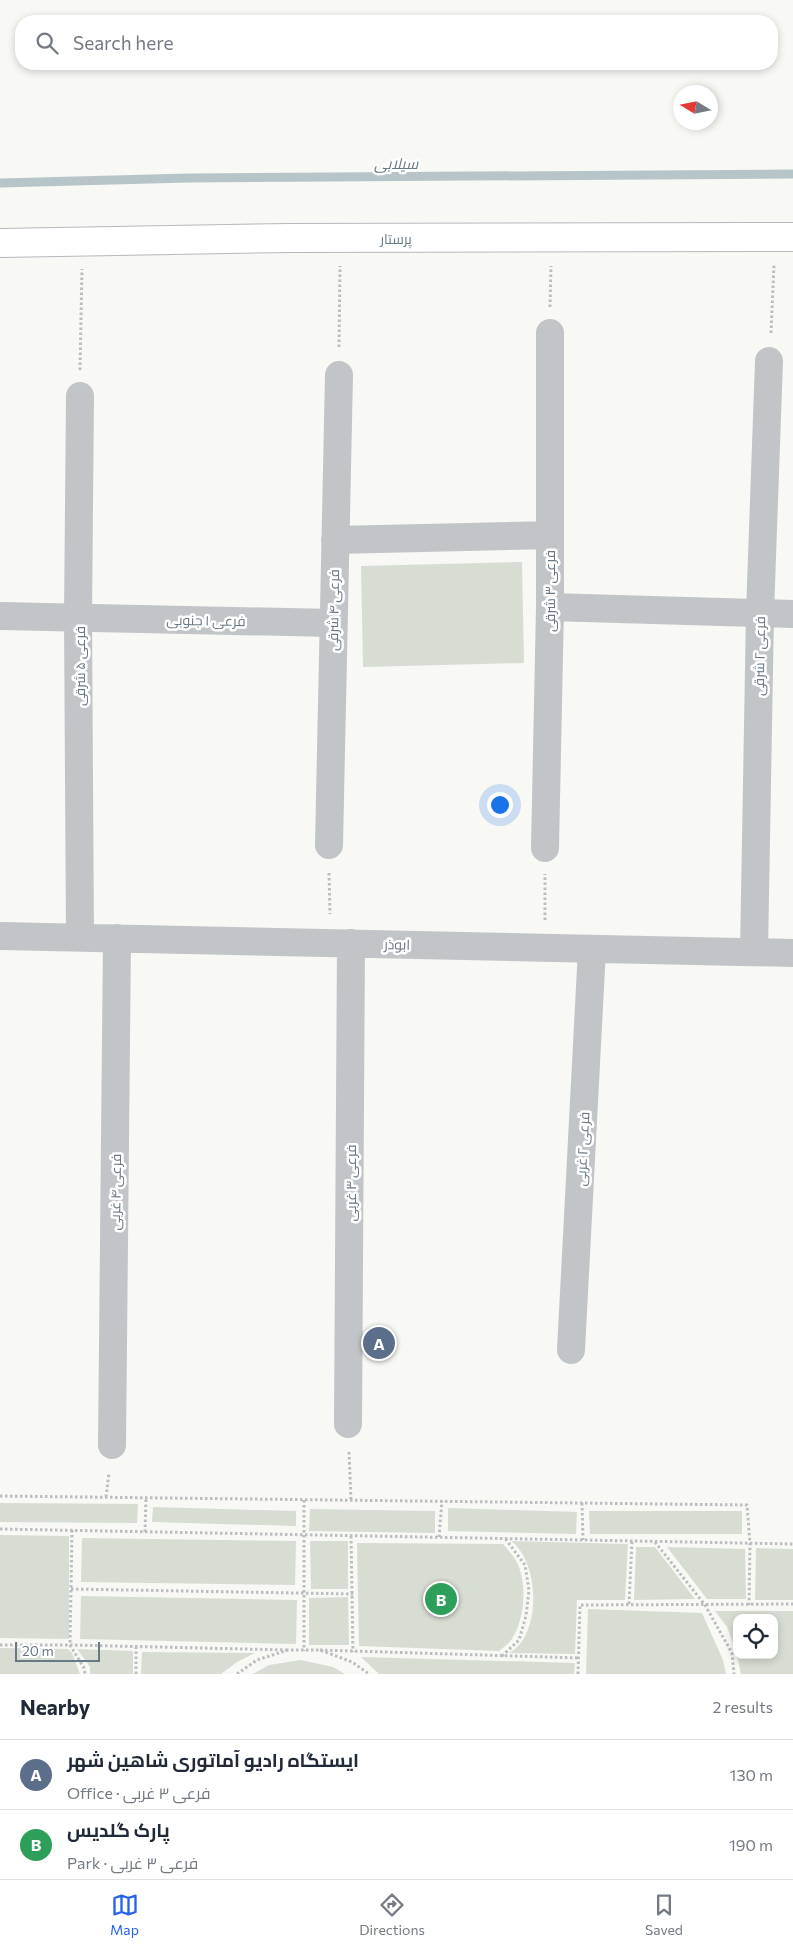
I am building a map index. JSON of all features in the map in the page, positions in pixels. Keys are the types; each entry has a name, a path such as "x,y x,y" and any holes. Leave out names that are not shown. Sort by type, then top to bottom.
{"main road":[{"name":"پرستار","path":"0,243 340,238 784,237"}],"street":[{"name":"فرعی ۳ شرقی","path":"545,848 550,607 550,333"},
{"name":"فرعی ۲ شرقی","path":"754,952 760,613 769,361"},
{"name":"فرعی ۴ شرقی","path":"328,845 339,375"},
{"name":"فرعی ۵ شرقی","path":"80,396 78,618 80,937"},
{"path":"335,540 550,535"},
{"path":"550,607 793,614"},
{"name":"فرعی ۱ جنوبی","path":"0,616 333,623"},
{"name":"ابوذر","path":"0,936 793,953"},
{"name":"فرعی ۴ غربی","path":"112,1445 117,938"},
{"name":"فرعی ۳ غربی","path":"341,943 348,1424"},
{"name":"فرعی ۲ غربی","path":"571,1350 592,949"}],"path":[{"path":"550,333 551,237"},
{"path":"769,361 784,237"},
{"path":"339,375 340,238"},
{"path":"80,396 82,241"},
{"path":"328,845 341,943"},
{"path":"545,848 545,948"},
{"path":"348,1424 351,1500"},
{"path":"0,1496 747,1505 750,1543 749,1604"},
{"path":"145,1532 146,1498"},
{"path":"304,1500 304,1651"},
{"path":"439,1537 442,1502"},
{"path":"582,1503 583,1540"},
{"path":"0,1529 793,1544"},
{"path":"72,1530 70,1645 84,1668 85,1674"},
{"path":"351,1536 353,1652"},
{"path":"502,1656 519,1640 526,1616 529,1590 525,1565 505,1538"},
{"path":"629,1604 632,1541"},
{"path":"655,1542 705,1605 732,1653 734,1674"},
{"path":"71,1589 353,1594"},
{"path":"578,1674 580,1605 793,1604"},
{"path":"0,1645 320,1650 579,1658"},
{"path":"136,1646 136,1674"},
{"path":"237,1674 256,1660 288,1650"},
{"path":"320,1650 352,1662 369,1674"}],"shaded area":[{"path":"522,562 524,663 363,667 361,566"},
{"path":"0,1503 138,1504 137,1523 0,1522"},
{"path":"153,1507 296,1511 296,1526 152,1522"},
{"path":"448,1508 577,1512 576,1534 448,1531"},
{"path":"310,1509 435,1511 435,1533 309,1531"},
{"path":"589,1511 742,1511 742,1534 590,1534"},
{"path":"0,1535 69,1536 69,1639 0,1638"},
{"path":"82,1538 296,1541 295,1585 81,1582"},
{"path":"310,1541 348,1541 348,1589 311,1589"},
{"path":"511,1541 628,1544 625,1600 577,1600 575,1654 509,1653 520,1644 527,1631 532,1616 533,1598 532,1581 528,1565 521,1551"},
{"path":"357,1543 503,1544 514,1557 519,1567 523,1587 520,1620 512,1639 499,1651 359,1646"},
{"path":"636,1547 655,1547 695,1599 634,1600"},
{"path":"667,1547 745,1549 746,1599 707,1599"},
{"path":"756,1548 793,1549 793,1600 755,1600"},
{"path":"81,1596 297,1600 296,1644 80,1639"},
{"path":"348,1597 349,1645 309,1645 309,1598"},
{"path":"588,1609 702,1613 723,1660 726,1674 586,1674"},
{"path":"715,1611 793,1611 793,1674 741,1674 738,1659 778,1659 778,1614 733,1614 733,1643 727,1627"},
{"path":"0,1648 68,1649 72,1653 80,1674 0,1674"},
{"path":"77,1649 133,1651 133,1674 90,1674 90,1667"},
{"path":"142,1652 255,1653 237,1662 221,1674 141,1674"},
{"path":"361,1657 575,1663 574,1674 379,1674"},
{"path":"301,1660 333,1667 345,1674 253,1674 269,1665"}],"waterway":[{"name":"سیلابی","path":"0,183 188,178 793,174"}],"place":[{"name":"ایستگاه رادیو آماتوری شاهین شهر","path":"379,1343"},
{"name":"پارک گلدیس","path":"441,1599"}]}
